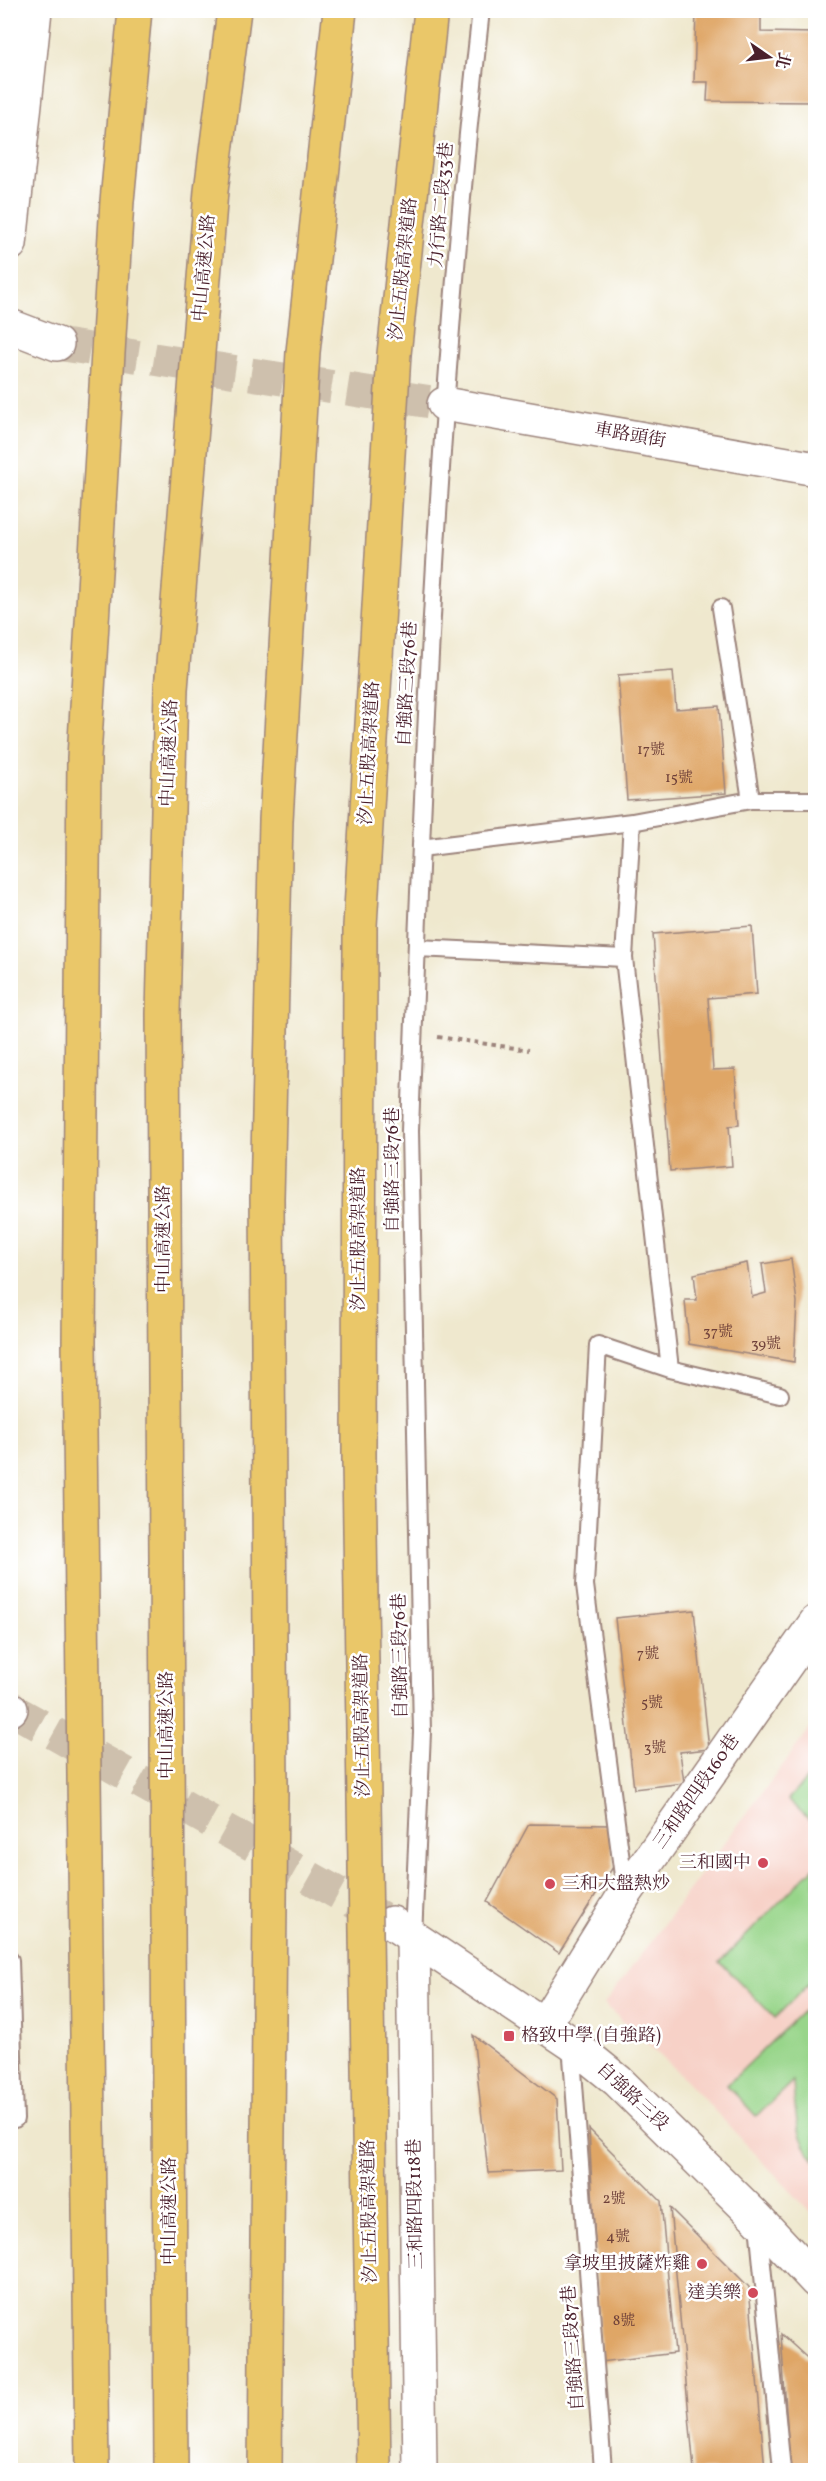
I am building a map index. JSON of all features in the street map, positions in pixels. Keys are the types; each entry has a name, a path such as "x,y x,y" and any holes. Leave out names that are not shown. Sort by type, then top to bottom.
{"highway":[{"path":"92,2470 79,1342 84,758 117,201 135,10"},
{"name":"中山高速公路","path":"171,2470 162,1014 171,689 211,191 234,10"},
{"path":"265,2470 271,1789 267,1198 276,820 303,352 340,10"},
{"name":"汐止五股高架道路","path":"374,2470 359,1463 360,926 394,354 432,10"}],"street":[{"path":"10,244 15,145 35,10"},
{"path":"10,326 57,344"},
{"name":"車路頭街","path":"444,404 816,469"},
{"name":"三和路四段160巷","path":"544,2025 626,1894 816,1622"},
{"name":"自強路三段","path":"402,1930 571,2043 618,2081 758,2219 816,2281"},
{"name":"三和路四段118巷","path":"402,1930 420,2470"}],"lane":[{"name":"力行路二段33巷","path":"444,404 470,106 481,10"},
{"name":"自強路三段76巷","path":"402,1930 422,1732 410,1131 430,624 444,404"},
{"path":"720,608 751,800"},
{"path":"420,848 632,822 751,800 816,800"},
{"path":"632,822 624,958 670,1370"},
{"path":"417,948 624,958"},
{"path":"626,1894 585,1586 598,1345 670,1370 780,1395"},
{"path":"10,1960 15,2119"},
{"name":"自強路三段87巷","path":"571,2043 603,2470"},
{"path":"758,2219 782,2470"}],"path":[{"path":"414,1034 529,1050"}],"shaded area":[{"name":"三和國中","path":"815,1722 815,2217 679,2073 604,2004"}],"green space":[{"path":"815,1770 815,1825 788,1799"},
{"path":"815,1866 815,1977 775,2018 720,1962"},
{"path":"815,1999 815,2160 803,2143 800,2133 793,2081 756,2116 727,2085"}],"building":[{"path":"696,10 761,10 761,32 816,33 816,102 707,101 708,82 694,82"},
{"path":"673,671 676,709 719,706 726,793 627,800 618,675"},
{"path":"752,926 757,994 708,998 713,1070 735,1069 739,1125 729,1126 732,1166 670,1171 653,934"},
{"path":"791,1259 797,1302 794,1362 689,1344 685,1300 697,1300 694,1274 747,1263 752,1297 766,1293 762,1264"},
{"path":"694,1610 709,1749 680,1752 684,1783 634,1789 615,1618"},
{"name":"三和大盤熱炒","path":"529,1824 611,1825 613,1867 559,1953 487,1902"},
{"path":"473,2035 557,2099 561,2170 488,2173"},
{"path":"589,2129 661,2201 675,2353 601,2362"},
{"path":"670,2208 749,2287 765,2470 694,2470"},
{"path":"781,2334 816,2366 816,2470 790,2470"}],"tunnel":[{"path":"57,344 444,404"},
{"path":"11,1709 389,1922"}],"place":[{"name":"三和國中","path":"763,1863"},
{"name":"三和大盤熱炒","path":"550,1884"},
{"name":"格致中學 (自強路)","path":"509,2036"},
{"name":"拿坡里披薩炸雞","path":"702,2264"},
{"name":"達美樂","path":"753,2293"}]}
